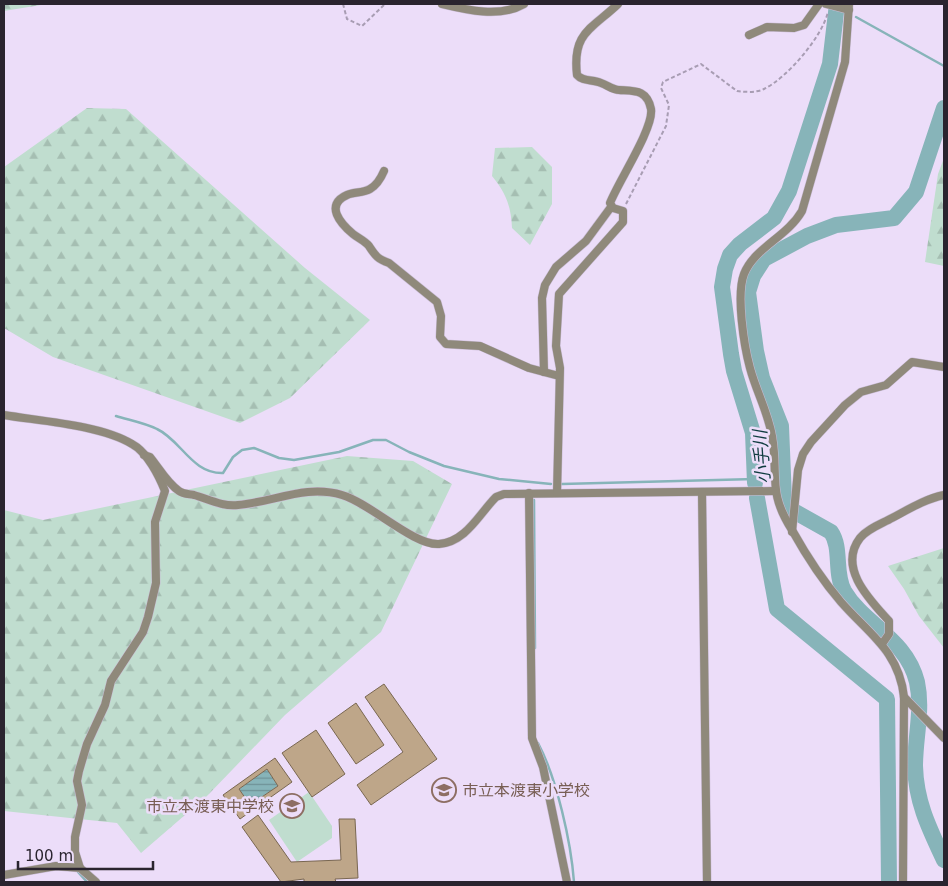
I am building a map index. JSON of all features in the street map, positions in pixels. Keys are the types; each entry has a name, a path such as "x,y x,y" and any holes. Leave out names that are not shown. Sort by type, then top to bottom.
{"street":[{"path":"442,4 470,10 500,12 511,10 524,4"},
{"path":"544,372 542,308 545,286 556,267 586,241 611,207 611,198 651,118 647,100 638,91 616,90 599,82 579,78 575,61 578,46 586,29 618,4"},
{"path":"749,35 767,28 794,28 804,25 819,4"},
{"path":"829,5 847,7 843,69 802,211 782,236 758,254 750,263 741,285 740,300 750,367 772,438 775,491 783,516 840,601 886,640 902,679 904,697 903,882"},
{"path":"384,171 379,182 370,189 348,194 337,202 336,210 339,221 368,246 372,254 388,263 437,302 441,316 440,337 446,344 480,346 529,368 559,376"},
{"path":"557,493 559,376 556,346 559,294 623,222 623,211 611,207"},
{"path":"792,532 798,470 803,454 811,442 845,405 861,392 886,385 912,362 944,367"},
{"path":"4,415 84,428 133,444 144,455 165,491 155,522 156,583 142,632 112,681 105,705 87,744 77,781 82,805 75,837 75,852 80,868 96,882"},
{"path":"144,455 150,456 158,469 180,492 208,501 237,506 302,491 320,490 343,495 375,510 411,535 438,544 457,538 496,497 504,494 775,491"},
{"path":"702,492 707,882"},
{"path":"529,494 532,738 543,767 567,882"},
{"path":"886,640 889,621 867,596 856,578 853,565 855,546 860,538 871,529 930,498 944,495"},
{"path":"904,697 944,738"},
{"path":"4,875 56,866 80,868"}],"path":[{"path":"343,4 348,19 362,26 385,4"},
{"path":"623,211 666,126 669,105 661,88 663,82 701,64 737,91 764,89 780,79 796,62 823,26 829,5"}],"green space":[{"path":"4,4 47,4 4,11"},
{"path":"87,108 126,109 305,268 370,320 290,398 240,423 53,357 4,328 4,167"},
{"path":"532,147 552,167 552,204 530,245 512,228 507,200 492,176 495,148"},
{"path":"944,158 944,266 925,262 938,174"},
{"path":"347,456 413,461 452,484 381,632 285,715 207,796 141,853 117,823 4,811 4,510 43,520"},
{"path":"944,548 944,648 919,616 888,566"},
{"path":"309,792 332,826 332,838 297,862 269,820"}],"shaded area":[{"path":"267,769 278,786 250,805 239,789"}],"building":[{"path":"384,684 437,759 371,805 357,785 403,752 365,697"},
{"path":"356,703 384,745 356,764 328,723"},
{"path":"316,730 345,774 312,797 282,753"},
{"path":"275,758 292,782 240,819 223,795","holes":["267,769 278,786 250,805 239,789"]},
{"path":"258,815 291,862 341,860 339,819 355,819 358,878 335,879 336,882 304,882 304,879 281,882 242,827"}],"waterway":[{"path":"755,483 753,433 734,371 731,354 722,287 725,269 730,255 740,244 774,218 789,191 830,64 837,4"},
{"path":"856,17 944,66"},
{"name":"小手川","path":"944,108 916,192 894,218 836,225 807,236 764,259 753,276 748,292 756,351 762,378 781,426 784,499 790,509 831,532 836,545 839,576 844,591 852,603 904,654 912,667 919,693 915,756 916,779 928,826 944,860"},
{"path":"116,416 157,429 173,441 187,456 212,472 223,473 233,457 242,450 254,448 279,458 294,460 339,452 373,440 386,440 409,452 444,466 499,479 551,484"},
{"path":"562,484 755,479"},
{"path":"757,498 777,609 887,699 889,882"},
{"path":"534,500 535,648"},
{"path":"538,743 551,774 562,811 570,848 574,882"},
{"path":"78,872 87,882"}],"place":[{"name":"市立本渡東小学校","path":"444,790"},
{"name":"市立本渡東中学校","path":"292,806"}]}
